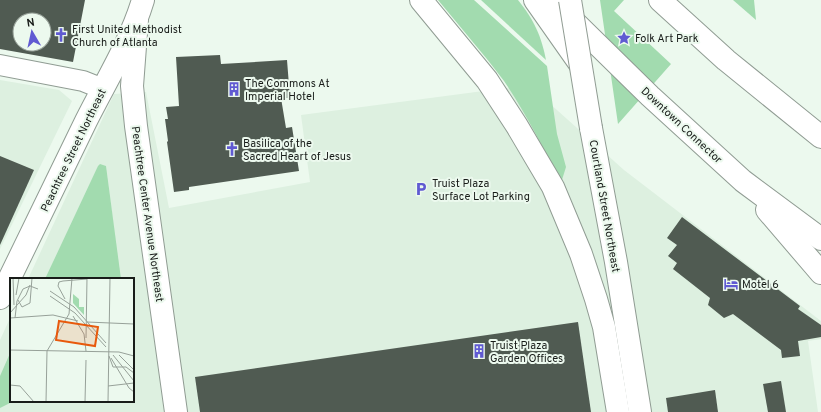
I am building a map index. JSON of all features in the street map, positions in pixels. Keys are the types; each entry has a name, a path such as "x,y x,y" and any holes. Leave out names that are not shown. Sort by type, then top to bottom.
{"main road":[{"path":"421,0 487,80 517,126 553,187 581,254 604,327 618,412"},
{"path":"535,0 580,64"},
{"name":"Downtown Connector","path":"552,0 650,96 744,181 821,239"},
{"name":"Courtland Street Northeast","path":"570,0 580,64 616,262 640,412"},
{"path":"660,0 726,60 821,137"},
{"name":"Peachtree Street Northeast","path":"0,298 112,73 140,8"},
{"name":"Peachtree Center Avenue Northeast","path":"140,8 132,86 136,126 176,412"},
{"path":"744,181 821,273"}],"street":[{"path":"0,65 83,81 103,89"}],"shaded area":[{"path":"0,80 59,90 72,101 0,249"},
{"path":"529,85 624,170 821,321 821,339 808,341 818,412 0,412 0,340 10,318 10,402 134,402 134,278 28,278 114,94 146,92 169,208 310,182 301,115"}],"green space":[{"path":"438,0 474,0 547,66 557,134 566,167 561,183 527,118 504,81"},
{"path":"481,0 518,0 536,28 542,43 546,60"},
{"name":"Folk Art Park","path":"600,0 624,0 614,11 671,64 618,124"},
{"path":"733,0 754,0 756,20"},
{"path":"100,164 106,166 121,278 45,278"},
{"path":"10,353 10,402 12,402 0,408 0,376"}],"building":[{"name":"First United Methodist Church of Atlanta","path":"0,0 85,0 73,62 17,52 52,52 52,12 12,12 12,51 0,49"},
{"name":"Basilica of the Sacred Heart of Jesus","path":"220,55 221,64 287,60 290,98 281,98 286,128 292,127 299,171 189,187 189,190 174,192 165,119 168,119 166,107 179,106 176,57"},
{"path":"0,156 34,170 0,245"},
{"name":"Motel 6","path":"682,217 800,306 798,309 821,325 821,337 798,341 800,356 782,358 781,350 733,314 724,318 708,305 710,298 673,269 677,263 668,256 677,245 667,238"},
{"name":"Truist Plaza Garden Offices","path":"578,322 591,412 200,412 195,377"},
{"path":"781,381 786,412 768,412 763,384"},
{"path":"715,390 718,412 668,412 666,398"}],"place":[{"name":"First United Methodist Church of Atlanta","path":"61,35"},
{"name":"Folk Art Park","path":"624,38"},
{"name":"The Commons At Imperial Hotel","path":"234,89"},
{"name":"Basilica of the Sacred Heart of Jesus","path":"232,149"},
{"name":"Truist Plaza Surface Lot Parking","path":"421,189"},
{"name":"Motel 6","path":"731,284"},
{"name":"Truist Plaza Garden Offices","path":"479,351"}]}
